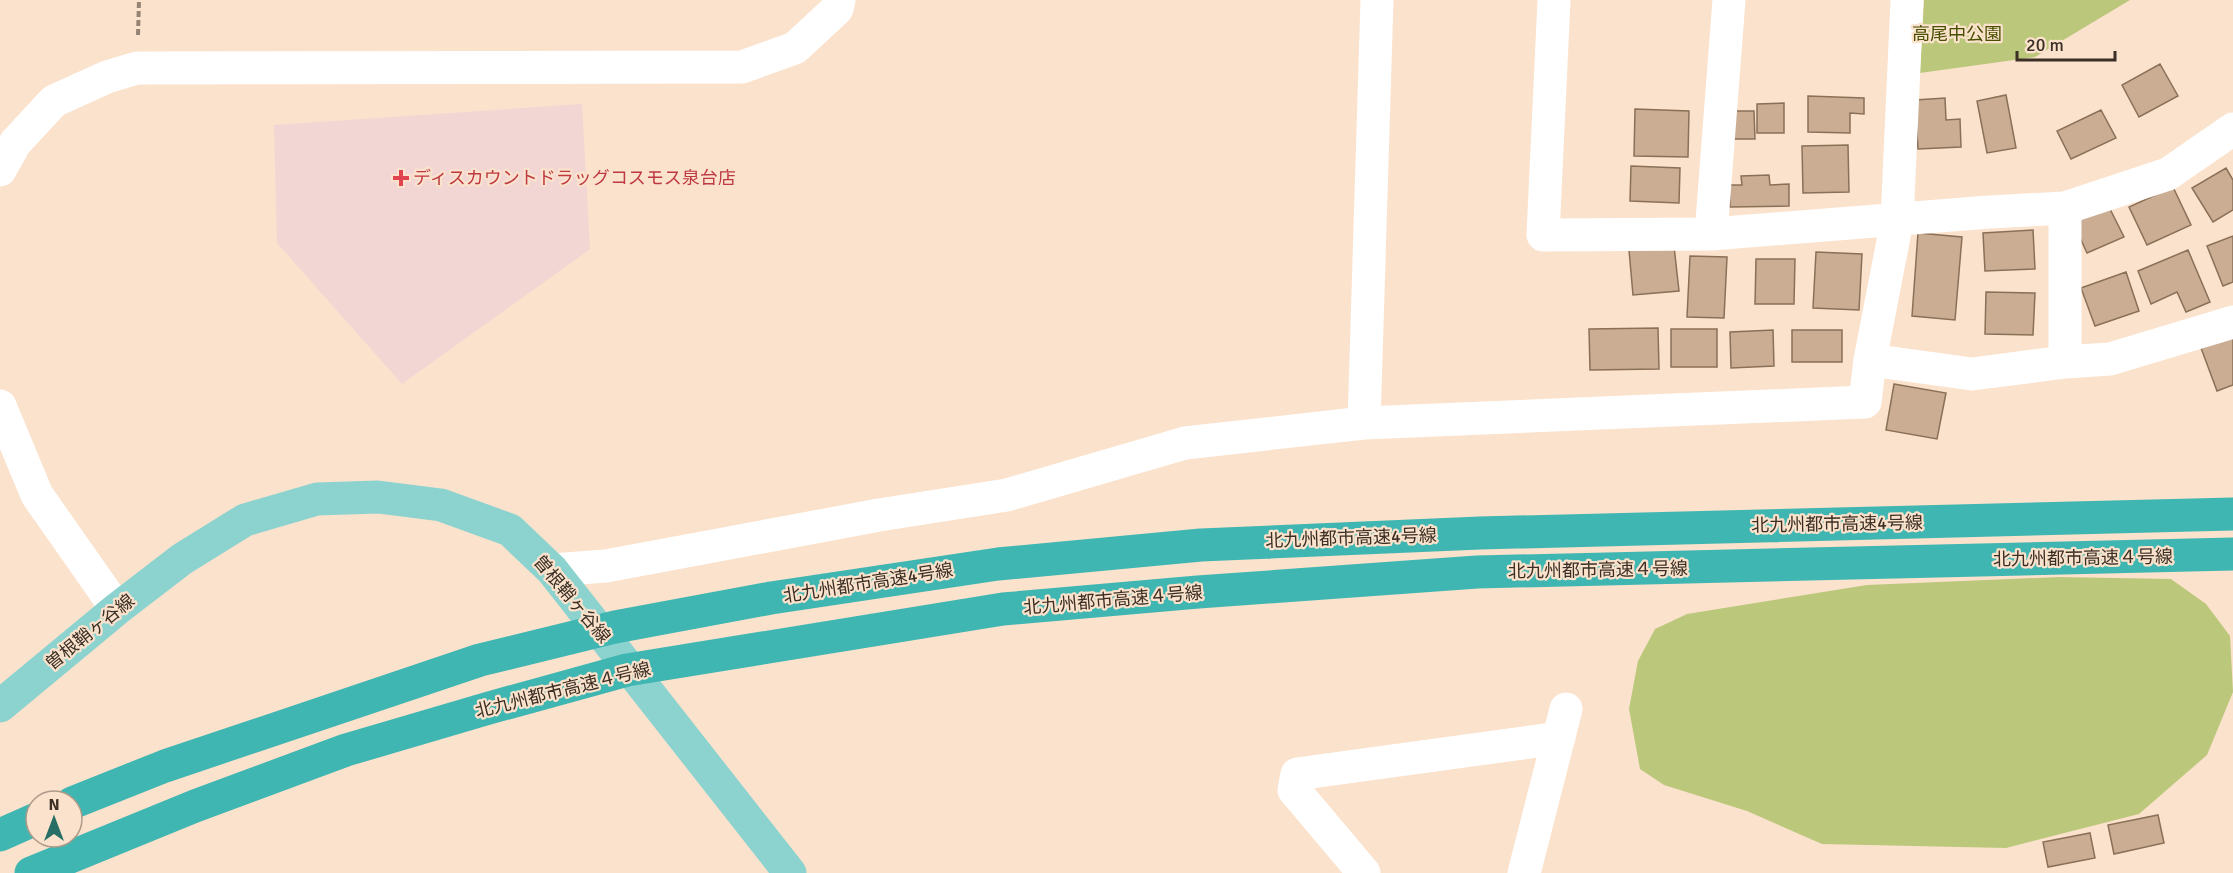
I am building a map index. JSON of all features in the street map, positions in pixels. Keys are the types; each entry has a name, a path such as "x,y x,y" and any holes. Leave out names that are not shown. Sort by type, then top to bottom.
{"highway":[{"name":"北九州都市高速4号線","path":"84,798 165,766 480,660 615,627 771,598 998,564 1201,545 1480,533 2233,514"},
{"name":"北九州都市高速４号線","path":"31,873 195,806 346,750 627,670 1004,609 1198,592 1477,572 2233,554"},
{"path":"0,835 24,824"}],"main road":[{"name":"曽根鞘ヶ谷線","path":"0,706 117,609 182,560 245,520 317,499 378,497 441,505 510,530 552,570 790,873"}],"street":[{"path":"0,170 15,143 54,101 106,78 137,68 742,67 795,48 837,9 840,0"},
{"path":"1364,423 1377,0"},
{"path":"1554,0 1543,236 1711,234 2065,208 2168,174 2233,129"},
{"path":"1711,234 1729,0"},
{"path":"552,570 606,567 879,515 1007,495 1185,443 1364,423 1865,402 1870,360 1897,221 1907,0"},
{"path":"2065,208 2065,362"},
{"path":"1870,360 1972,374 2065,362 2110,359 2233,322"},
{"path":"0,406 37,495 117,609"},
{"path":"1364,873 1294,790 1297,774 1562,724 1524,873"}],"shaded area":[{"path":"582,104 590,249 402,384 277,243 274,125"}],"green space":[{"name":"高尾中公園","path":"1924,0 2130,0 2035,57 1920,73"},
{"path":"2059,577 2171,579 2206,604 2230,636 2233,692 2207,755 2139,814 2006,848 1822,844 1747,811 1664,785 1640,769 1629,709 1638,661 1655,629 1687,614 1867,585"}],"building":[{"path":"2160,64 2178,96 2139,117 2122,85"},
{"path":"2006,95 2016,148 1987,153 1977,101"},
{"path":"1808,96 1864,98 1864,114 1850,113 1850,133 1808,132"},
{"path":"1945,98 1946,120 1960,119 1961,147 1918,149 1915,100"},
{"path":"1784,103 1784,133 1757,133 1757,104"},
{"path":"1635,109 1689,111 1688,157 1634,156"},
{"path":"2101,110 2116,138 2071,159 2057,131"},
{"path":"1727,111 1754,111 1755,139 1727,139"},
{"path":"1848,145 1849,192 1803,193 1802,146"},
{"path":"1631,166 1680,168 1679,203 1630,201"},
{"path":"2226,168 2233,180 2233,210 2213,222 2192,188"},
{"path":"1769,175 1770,185 1789,184 1789,206 1730,207 1729,185 1742,185 1741,176"},
{"path":"2173,187 2191,225 2147,245 2129,207"},
{"path":"2107,203 2124,237 2087,253 2072,220"},
{"path":"2033,230 2035,269 1985,271 1983,233"},
{"path":"1918,233 1962,237 1955,320 1912,316"},
{"path":"2233,236 2233,282 2223,286 2207,246"},
{"path":"1674,246 1679,291 1633,295 1629,250"},
{"path":"2188,250 2210,302 2186,312 2177,292 2151,304 2138,271"},
{"path":"1816,252 1862,254 1859,310 1813,308"},
{"path":"1690,256 1727,257 1724,318 1687,317"},
{"path":"1756,259 1795,259 1794,304 1755,304"},
{"path":"2126,272 2139,311 2095,326 2081,288"},
{"path":"1986,292 2035,293 2033,335 1985,334"},
{"path":"1658,328 1659,369 1590,370 1589,329"},
{"path":"1671,329 1717,329 1717,367 1671,367"},
{"path":"1773,330 1774,366 1731,368 1730,332"},
{"path":"1792,330 1842,330 1842,362 1792,362"},
{"path":"2233,336 2233,385 2217,391 2201,348"},
{"path":"1894,384 1946,393 1937,439 1886,430"},
{"path":"2158,815 2164,843 2114,854 2108,825"},
{"path":"2090,833 2095,858 2048,867 2043,842"}],"place":[{"name":"ディスカウントドラッグコスモス泉台店","path":"401,178"}]}
